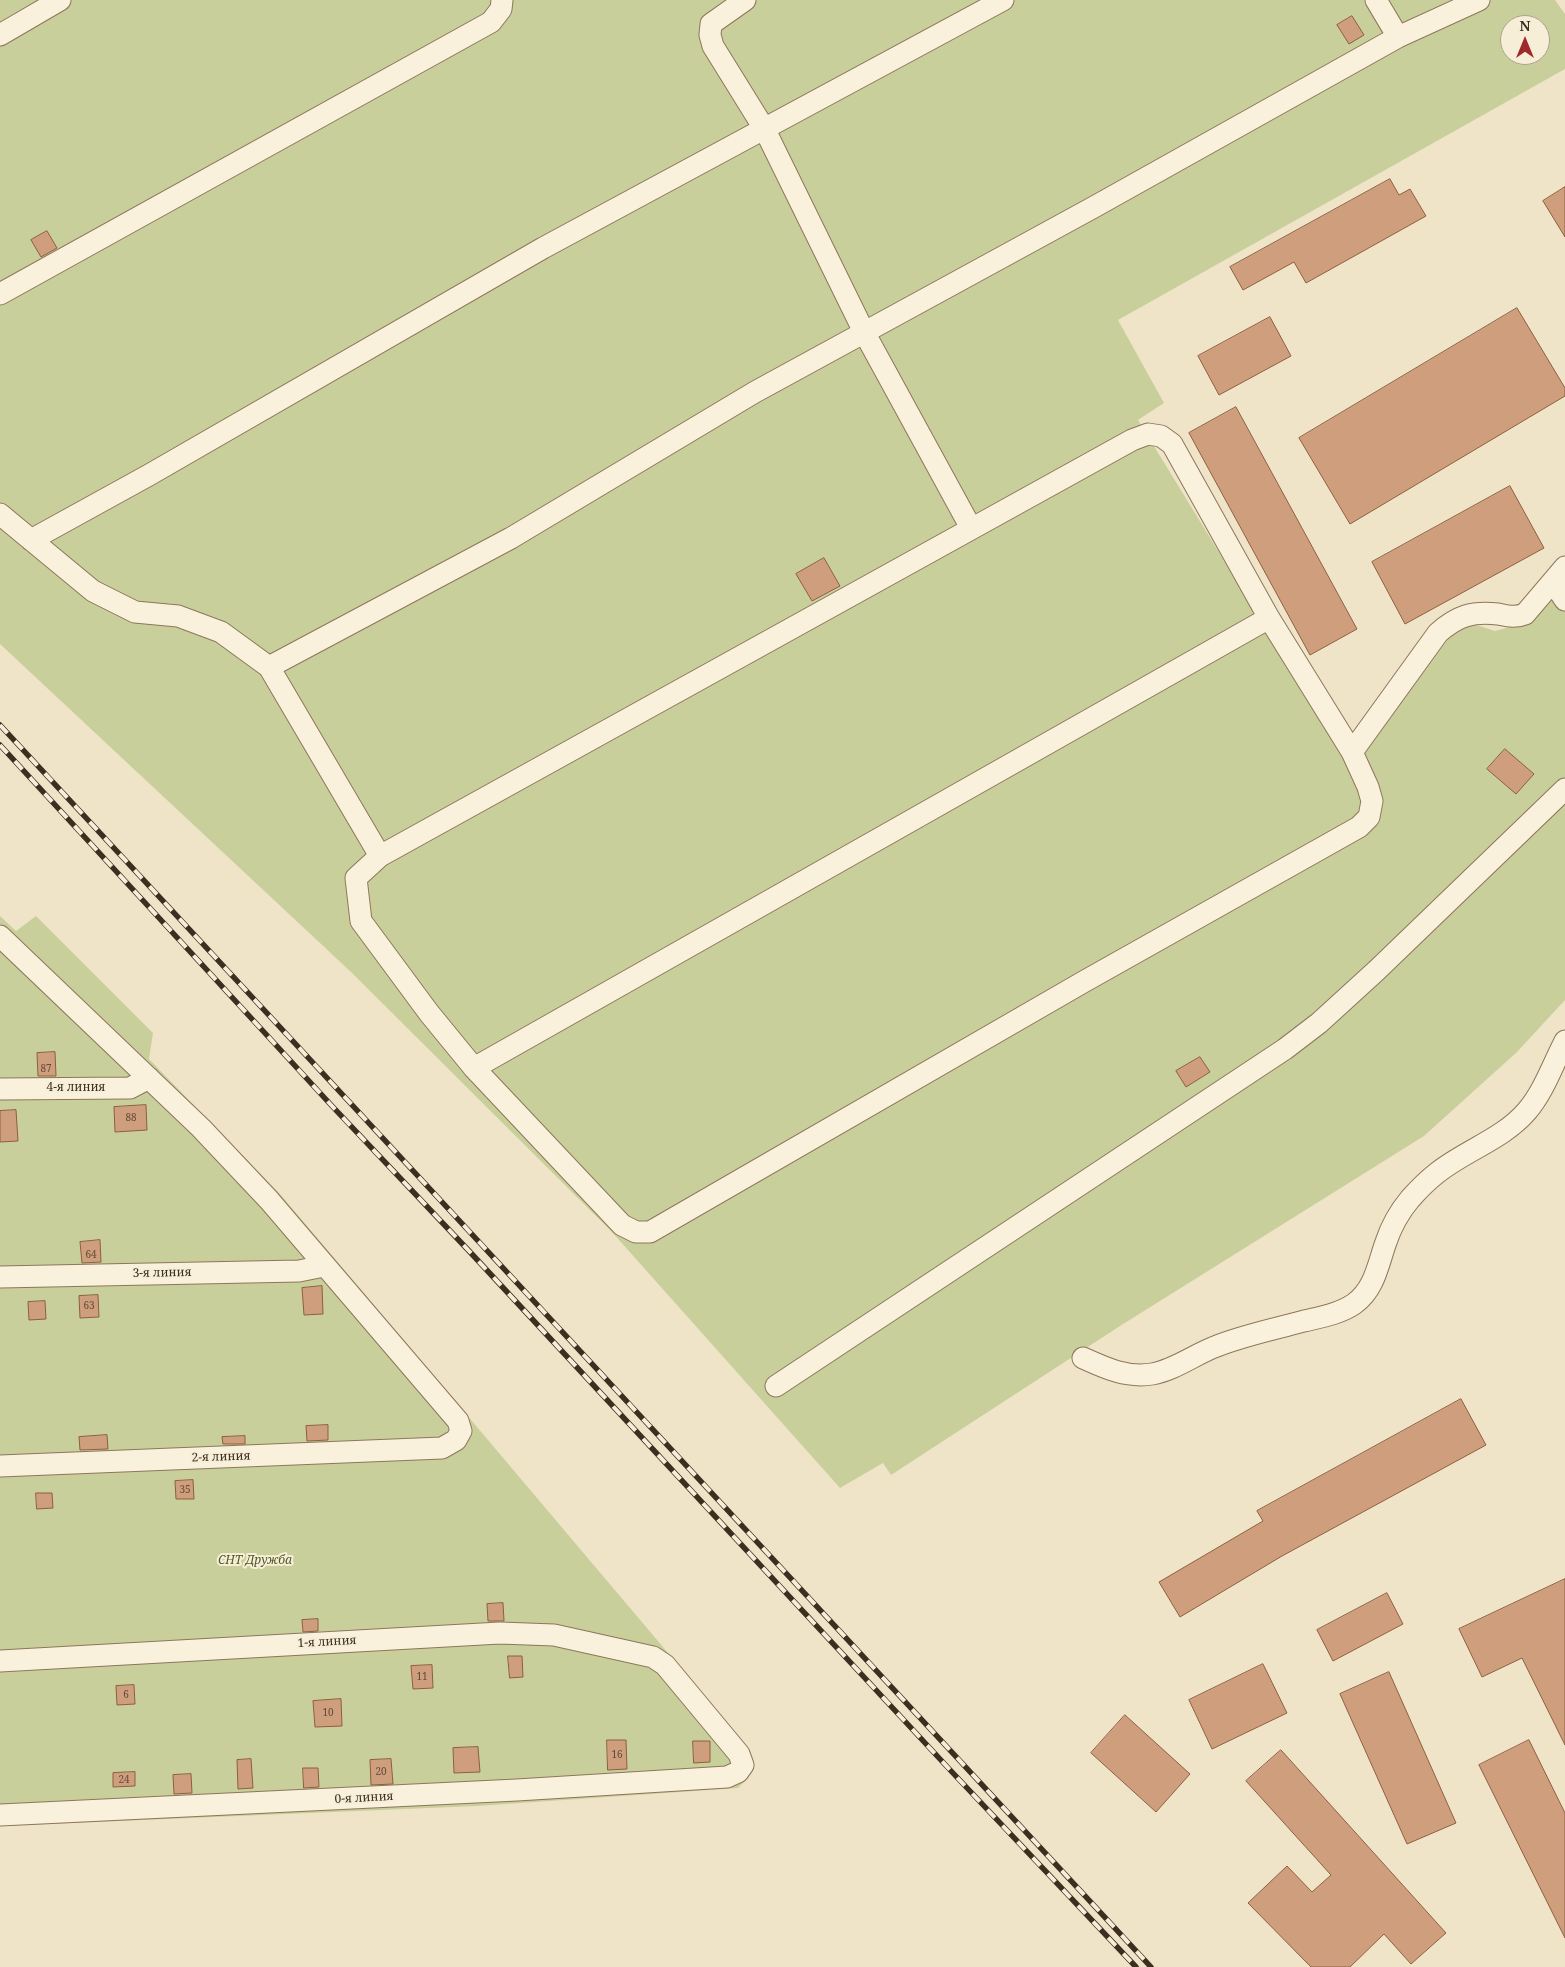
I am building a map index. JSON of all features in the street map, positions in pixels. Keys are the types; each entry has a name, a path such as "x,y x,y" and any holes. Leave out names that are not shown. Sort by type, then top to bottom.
{"street":[{"path":"0,35 60,0"},
{"path":"0,294 491,22 501,9 502,0"},
{"path":"745,0 711,24 710,35 713,46 765,130 864,332 971,528"},
{"path":"31,540 149,475 543,248 1003,0"},
{"path":"1376,0 1398,37"},
{"path":"269,667 511,538 755,392 1094,207 1398,37 1480,0"},
{"path":"1148,434 1161,436 1172,444 1269,618 1352,752 1368,787 1372,801 1369,817 1359,827 1068,991 650,1232 636,1232 622,1225 474,1068 428,1013 361,921 356,878 380,856 971,528 1132,440 1148,434"},
{"path":"0,514 93,591 135,612 178,616 221,632 269,667 380,856"},
{"path":"1352,752 1438,633 1451,621 1469,614 1485,613 1517,617 1524,614 1559,575"},
{"path":"1559,575 1565,600"},
{"path":"474,1068 1269,618"},
{"path":"776,1386 1285,1049 1320,1023 1565,789"},
{"path":"0,936 201,1128 262,1193 324,1266"},
{"path":"1083,1358 1108,1370 1125,1374 1150,1374 1169,1370 1191,1357 1217,1346 1333,1314 1353,1304 1366,1293 1376,1274 1386,1241 1410,1200 1437,1173 1507,1130 1527,1111 1539,1093 1565,1041"},
{"name":"4-я линия","path":"0,1089 130,1088 149,1078"},
{"name":"3-я линия","path":"0,1277 299,1271 324,1266"},
{"name":"2-я линия","path":"0,1466 442,1448 456,1440 461,1431 458,1421 324,1266"},
{"name":"1-я линия","path":"0,1661 500,1632 554,1635 653,1657 665,1665 739,1754 743,1765 738,1772 727,1777"},
{"name":"0-я линия","path":"0,1815 487,1792 727,1777"}],"green space":[{"path":"0,0 1555,0 1565,14 1565,69 1118,320 1164,403 1138,420 1349,765 1371,743 1454,631 1470,623 1495,631 1514,626 1565,579 1565,1000 1517,1052 1424,1136 1120,1326 891,1475 883,1463 840,1488 611,1231 351,972 0,644"},
{"name":"СНТ Дружба","path":"0,916 16,931 36,916 153,1033 149,1059 280,1194 745,1744 753,1760 748,1778 738,1788 477,1806 0,1826"}],"building":[{"path":"1352,16 1364,35 1349,44 1337,25"},
{"path":"1390,179 1399,195 1410,189 1426,216 1306,283 1294,262 1243,290 1230,267"},
{"path":"1565,187 1565,237 1543,201"},
{"path":"47,231 57,248 41,257 31,240"},
{"path":"1517,308 1565,388 1565,396 1350,524 1299,438"},
{"path":"1270,317 1291,356 1219,395 1198,356"},
{"path":"1236,407 1357,629 1310,655 1189,433"},
{"path":"1510,486 1544,548 1405,624 1372,562"},
{"path":"824,558 840,586 812,601 796,574"},
{"path":"1505,749 1534,774 1516,794 1487,769"},
{"path":"55,1052 56,1076 38,1076 37,1053"},
{"path":"1200,1057 1210,1072 1186,1087 1176,1071"},
{"path":"146,1105 147,1130 115,1132 114,1107"},
{"path":"16,1110 18,1141 0,1142 0,1111"},
{"path":"100,1240 101,1262 82,1263 80,1242"},
{"path":"322,1286 323,1314 304,1315 302,1288"},
{"path":"98,1295 99,1317 80,1318 79,1296"},
{"path":"45,1301 46,1319 29,1320 28,1302"},
{"path":"1461,1399 1486,1445 1282,1556 1180,1617 1159,1582 1263,1521 1257,1511"},
{"path":"328,1425 328,1440 307,1441 306,1426"},
{"path":"107,1435 108,1449 80,1450 79,1437"},
{"path":"245,1436 245,1444 223,1444 222,1437"},
{"path":"193,1480 194,1499 176,1499 175,1481"},
{"path":"36,1493 52,1493 53,1508 37,1509"},
{"path":"1565,1579 1565,1745 1522,1658 1482,1677 1459,1629"},
{"path":"1387,1593 1403,1624 1333,1661 1317,1630"},
{"path":"503,1603 504,1621 488,1621 487,1604"},
{"path":"318,1619 318,1631 303,1632 302,1620"},
{"path":"508,1656 522,1656 523,1677 510,1678"},
{"path":"1263,1664 1287,1713 1212,1749 1189,1700"},
{"path":"432,1665 433,1688 413,1689 411,1666"},
{"path":"1389,1672 1456,1823 1407,1844 1340,1694"},
{"path":"134,1685 135,1704 117,1705 116,1686"},
{"path":"341,1699 342,1726 315,1727 313,1701"},
{"path":"1125,1715 1190,1774 1156,1812 1091,1753"},
{"path":"607,1740 626,1740 627,1769 608,1770"},
{"path":"1529,1740 1565,1813 1565,1938 1479,1765"},
{"path":"693,1741 710,1741 710,1762 694,1763"},
{"path":"478,1747 480,1772 454,1773 453,1748"},
{"path":"1281,1750 1446,1933 1411,1964 1384,1934 1350,1967 1311,1967 1248,1903 1287,1866 1312,1892 1331,1875 1246,1781"},
{"path":"251,1759 253,1788 238,1789 237,1760"},
{"path":"391,1759 393,1784 371,1785 370,1760"},
{"path":"303,1768 318,1768 319,1787 304,1788"},
{"path":"135,1772 135,1786 113,1787 113,1773"},
{"path":"191,1774 192,1793 174,1794 173,1775"}],"railway":[{"path":"0,725 1151,1967"},
{"path":"0,745 332,1106 1136,1967"}]}
